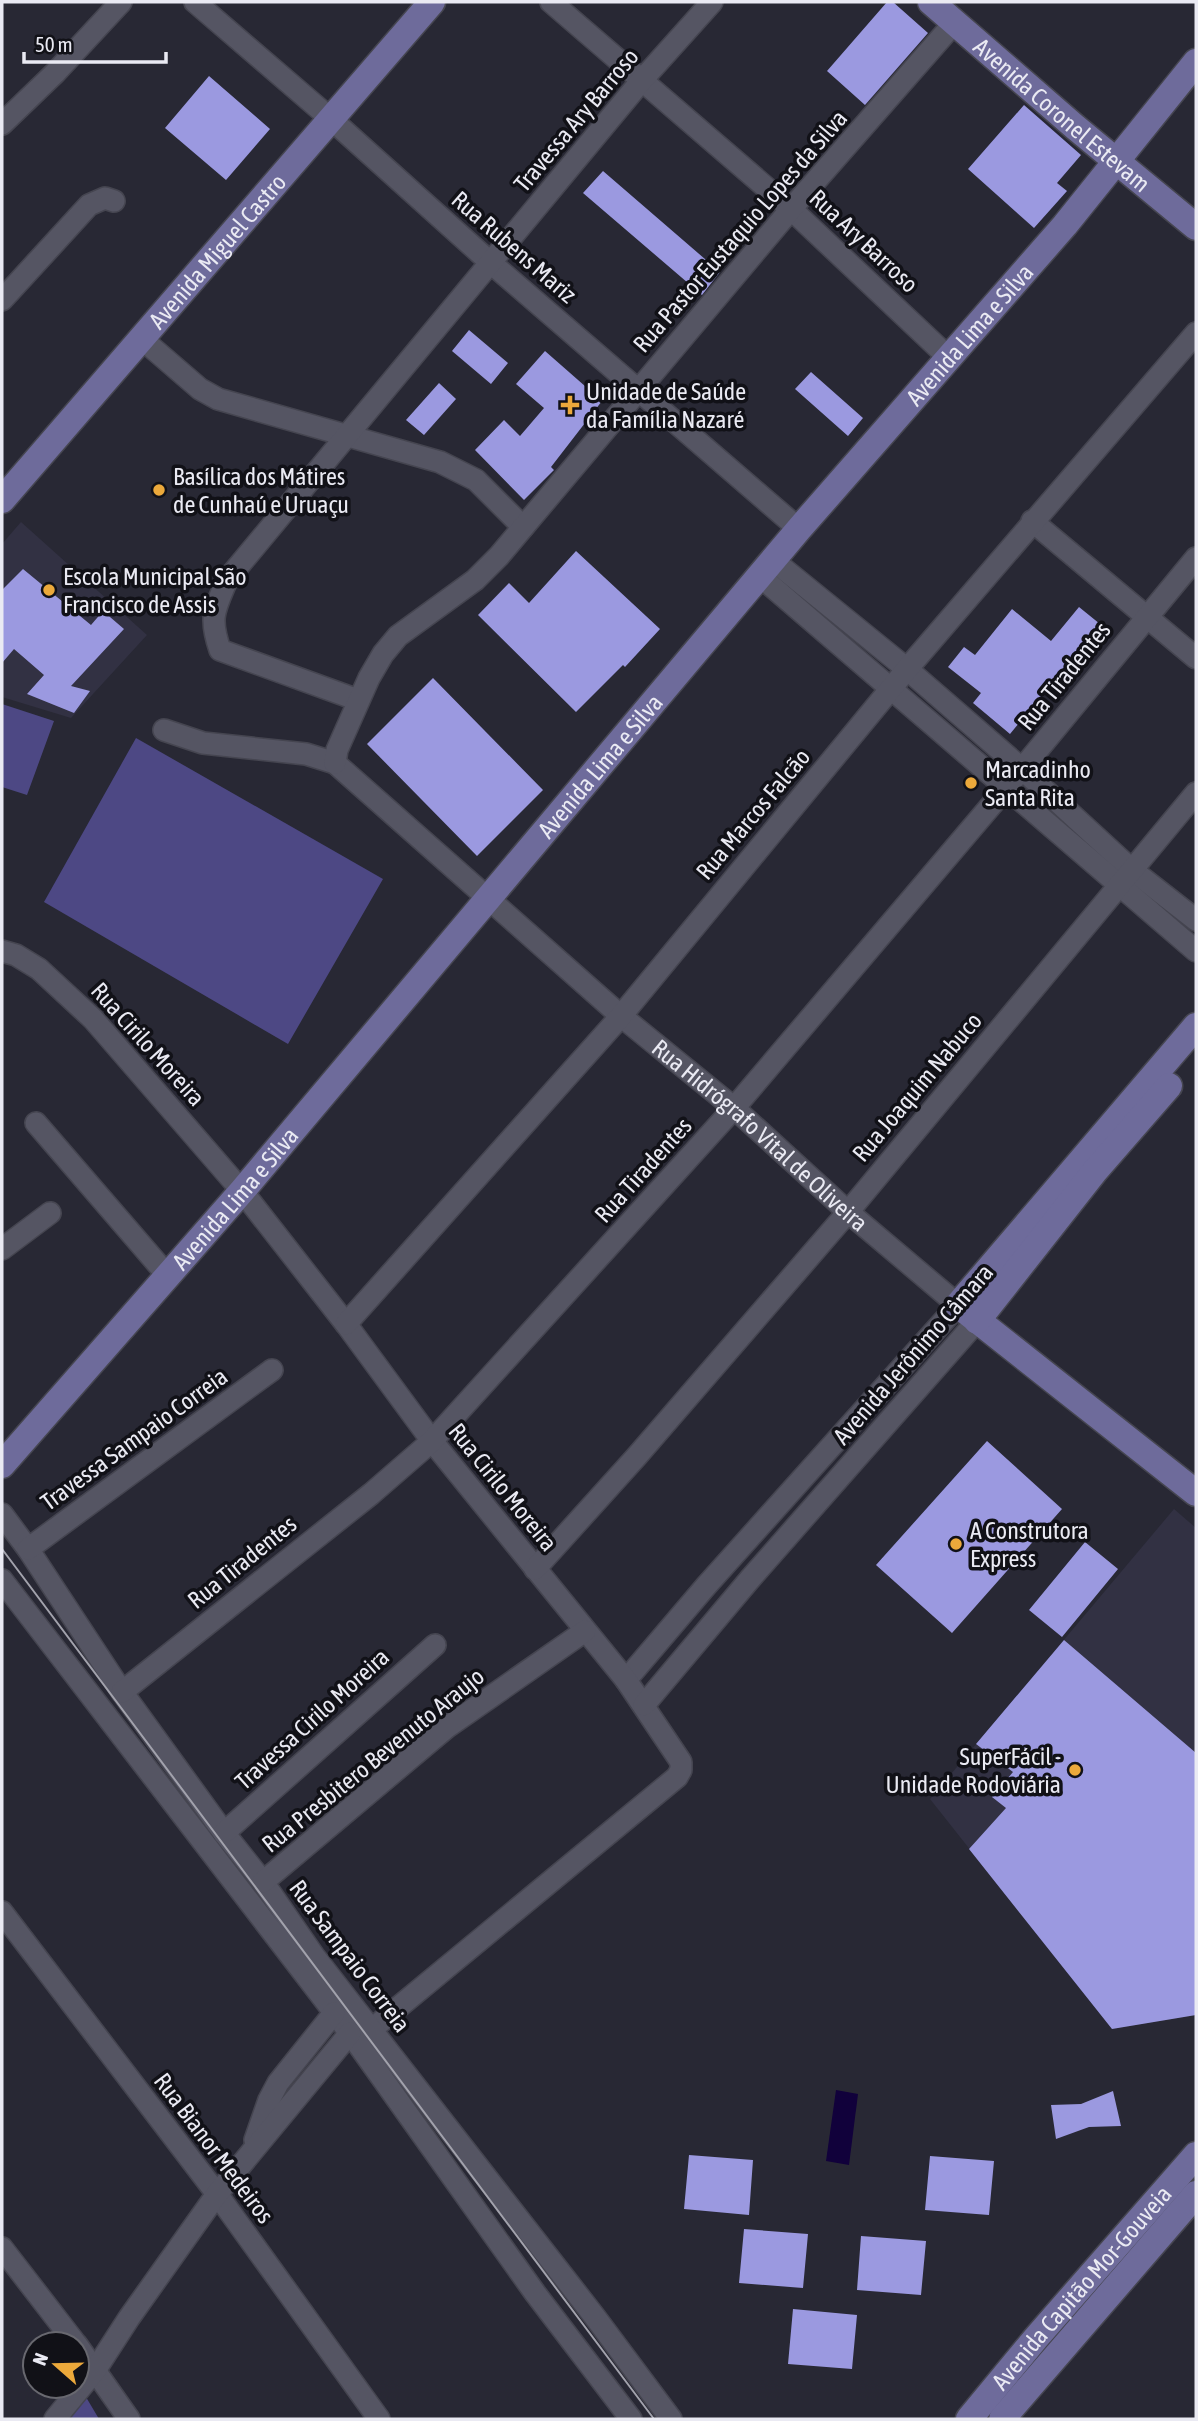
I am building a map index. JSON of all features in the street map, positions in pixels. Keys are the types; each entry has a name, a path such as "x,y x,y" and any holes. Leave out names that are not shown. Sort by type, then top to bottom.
{"main road":[{"name":"Avenida Miguel Castro","path":"2,500 432,2"},
{"name":"Avenida Coronel Estevam","path":"931,2 1196,227"},
{"name":"Avenida Lima e Silva","path":"2,1465 242,1191 799,529 1065,225 1196,62"},
{"name":"Avenida Jerônimo Câmara","path":"968,1313 1196,1026"},
{"name":"Avenida Jerônimo Câmara","path":"968,1313 1196,1054"},
{"name":"Rua Hidrógrafo Vital de Oliveira","path":"968,1313 1196,1493"},
{"name":"Avenida Capitão Mor-Gouveia","path":"969,2419 1196,2155"},
{"name":"Avenida Capitão Mor-Gouveia","path":"1002,2419 1196,2194"}],"street":[{"path":"3,120 55,73 121,2"},
{"name":"Rua Rubens Mariz","path":"195,2 799,529"},
{"name":"Rua Ary Barroso","path":"551,2 791,209 948,357"},
{"name":"Travessa Ary Barroso","path":"358,699 220,650 214,629 214,611 227,580 642,80 712,2"},
{"name":"Rua Pastor Eustaquio Lopes da Silva","path":"335,763 337,751 358,699 383,654 398,636 475,580 499,556 791,209 955,22"},
{"path":"2,300 89,205 105,198 114,201"},
{"name":"Rua Marcos Falcão","path":"346,1324 621,1016 907,668 1196,333"},
{"path":"142,339 200,389 218,399 347,434 457,470 476,480 523,527"},
{"path":"1032,521 1196,658"},
{"name":"Rua Tiradentes","path":"121,1692 372,1494 432,1441 734,1108 1022,769 1196,558"},
{"path":"767,569 907,668 1022,769 1196,951"},
{"path":"767,569 890,690 1005,788 1126,877 1196,920"},
{"path":"164,730 203,743 306,754 335,763"},
{"name":"Rua Hidrógrafo Vital de Oliveira","path":"335,763 621,1016 734,1108 848,1212 968,1313"},
{"name":"Rua Joaquim Nabuco","path":"535,1569 637,1457 848,1212 1196,793"},
{"name":"Rua Cirilo Moreira","path":"2,951 16,955 39,969 93,1019 242,1191 346,1324 432,1441 626,1680 681,1762 680,1774 372,2029"},
{"path":"36,1123 168,1276"},
{"path":"2,1249 50,1213"},
{"name":"Avenida Jerônimo Câmara","path":"626,1680 706,1586 968,1313"},
{"name":"Avenida Jerônimo Câmara","path":"644,1705 968,1313"},
{"name":"Travessa Sampaio Correia","path":"28,1549 272,1370"},
{"name":"Rua Sampaio Correia","path":"2,1514 28,1549 121,1692 223,1833 263,1882 314,1956 671,2419"},
{"name":"Rua Sampaio Correia","path":"2,1580 350,2034 535,2293 631,2419"},
{"name":"Rua Presbitero Bevenuto Araujo","path":"263,1882 446,1728 585,1631"},
{"name":"Travessa Cirilo Moreira","path":"223,1833 435,1645"},
{"name":"Rua Bianor Medeiros","path":"2,1912 217,2194 379,2419"},
{"path":"252,2153 269,2100 278,2083 334,2013"},
{"path":"55,2419 96,2370 129,2318 217,2194 350,2034"},
{"path":"2,2248 65,2330"},
{"path":"91,2363 128,2419"}],"shaded area":[{"name":"Escola Municipal São Francisco de Assis","path":"21,522 147,635 71,718 2,697 2,544"},
{"path":"2,704 54,721 27,795 2,787"},
{"path":"136,738 383,879 288,1044 44,902"},
{"name":"SuperFácil - Unidade Rodoviária","path":"1174,1509 1196,1528 1196,2015 1112,2029 930,1799"},
{"path":"836,2090 858,2094 849,2165 826,2161"},
{"path":"76,2400 88,2400 99,2419 61,2419"}],"building":[{"path":"887,2 893,2 928,33 865,105 827,71"},
{"path":"209,76 270,129 226,180 165,128"},
{"path":"1024,105 1081,155 1057,183 1067,191 1034,228 968,169"},
{"path":"603,171 720,272 702,295 583,193"},
{"path":"469,330 508,363 491,384 452,351"},
{"path":"545,351 602,401 551,467 554,470 524,500 475,450 504,420 520,436 544,408 516,384"},
{"path":"811,372 863,418 848,436 795,389"},
{"path":"439,383 456,399 424,435 406,420"},
{"path":"576,551 660,629 625,667 623,665 576,712 478,615 509,583 529,603"},
{"path":"23,569 91,625 103,611 124,629 71,686 90,691 74,713 27,694 44,675 14,649 2,663 2,590"},
{"path":"1079,607 1100,624 1010,734 973,703 981,693 948,667 964,647 975,655 1012,609 1051,641"},
{"path":"433,678 543,790 477,856 367,744"},
{"path":"987,1441 1062,1509 952,1633 876,1565"},
{"path":"1085,1542 1118,1569 1062,1637 1029,1610"},
{"name":"SuperFácil - Unidade Rodoviária","path":"1064,1640 1196,1753 1196,2015 1112,2029 969,1849 1006,1808 992,1797 1013,1772 976,1744"},
{"path":"1113,2091 1121,2126 1089,2127 1056,2139 1051,2105 1081,2104"},
{"path":"689,2155 753,2160 749,2215 684,2209"},
{"path":"930,2156 994,2161 989,2215 925,2210"},
{"path":"744,2229 808,2234 803,2288 739,2283"},
{"path":"861,2236 926,2241 921,2295 857,2290"},
{"path":"793,2309 857,2315 852,2369 788,2364"}],"tram line":[{"path":"2,1549 654,2419"}],"place":[{"name":"Unidade de Saúde da Família Nazaré","path":"570,405"},
{"name":"Basílica dos Mátires de Cunhaú e Uruaçu","path":"159,490"},
{"name":"Escola Municipal São Francisco de Assis","path":"49,590"},
{"name":"Marcadinho Santa Rita","path":"971,783"},
{"name":"A Construtora Express","path":"956,1544"},
{"name":"SuperFácil - Unidade Rodoviária","path":"1075,1770"}]}
